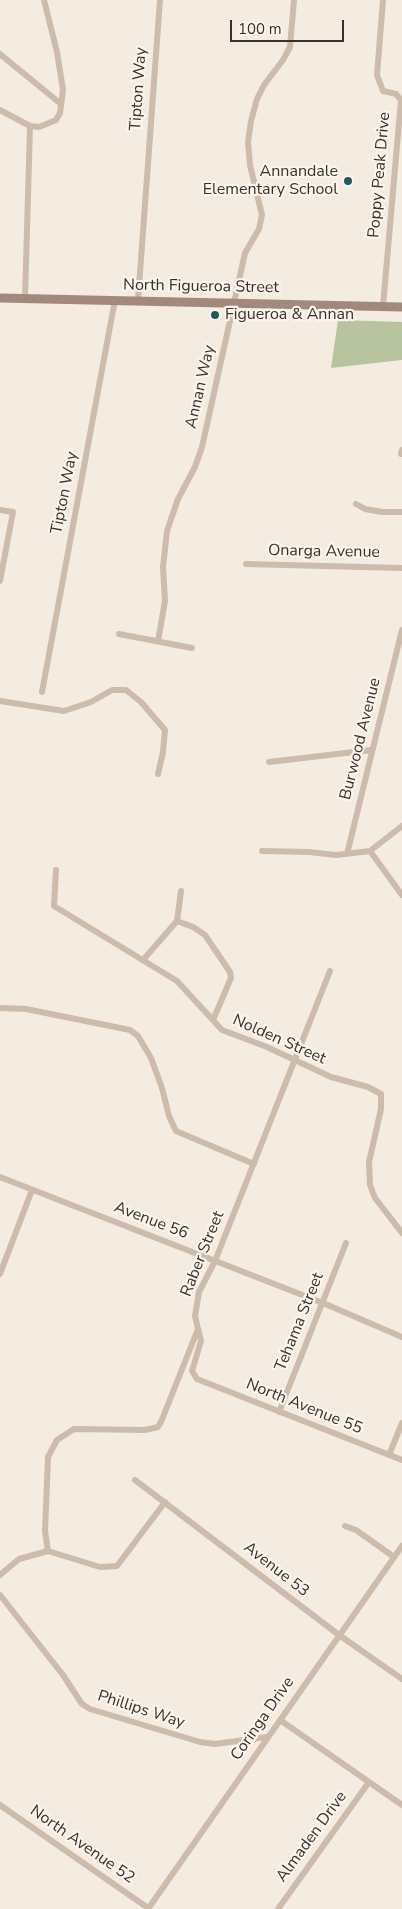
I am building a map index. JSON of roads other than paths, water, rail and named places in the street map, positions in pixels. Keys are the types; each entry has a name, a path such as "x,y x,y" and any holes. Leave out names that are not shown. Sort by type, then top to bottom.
{"main road":[{"name":"North Figueroa Street","path":"0,298 402,306"}],"street":[{"path":"0,110 30,126 49,125 56,120 62,104 63,90 57,52 44,0"},
{"name":"Tipton Way","path":"138,300 160,0"},
{"name":"Annan Way","path":"158,641 165,601 163,567 167,531 178,499 196,467 245,253 259,229 262,215 250,165 248,142 256,99 290,47 294,0"},
{"name":"Poppy Peak Drive","path":"383,306 401,100 396,94 383,92 377,74 384,0"},
{"path":"0,54 62,104"},
{"path":"25,299 30,126"},
{"name":"Tipton Way","path":"42,692 114,300"},
{"path":"356,504 366,509 382,512 402,512"},
{"path":"0,510 12,512 0,581"},
{"name":"Onarga Avenue","path":"246,564 402,568"},
{"name":"Burwood Avenue","path":"347,854 402,630"},
{"path":"119,634 192,648"},
{"path":"0,701 64,711 85,705 112,690 126,690 141,702 165,730 164,752 158,774"},
{"path":"269,762 371,750"},
{"path":"262,851 347,854 370,851 402,826"},
{"path":"370,851 402,895"},
{"name":"Nolden Street","path":"56,870 54,906 177,981 222,1030 331,1077 376,1090 381,1094 382,1109 369,1162 370,1185 375,1198 402,1233"},
{"path":"143,960 177,921 181,892"},
{"path":"177,921 193,927 205,935 226,964 231,978 213,1020"},
{"name":"Raber Street","path":"48,1551 44,1530 48,1457 51,1447 57,1440 74,1429 145,1430 158,1427 198,1329 196,1304 199,1292 215,1261 330,971"},
{"path":"0,1008 26,1009 130,1030 138,1036 151,1058 162,1088 172,1125 176,1131 254,1164"},
{"name":"Avenue 56","path":"0,1177 323,1303 402,1337"},
{"path":"0,1274 32,1190"},
{"name":"Tehama Street","path":"279,1412 346,1243"},
{"name":"North Avenue 55","path":"198,1329 201,1341 192,1371 197,1379 402,1460"},
{"path":"389,1455 402,1423"},
{"name":"Avenue 53","path":"135,1480 339,1635 402,1679"},
{"path":"0,1575 19,1559 48,1551 100,1567 117,1566 165,1502"},
{"path":"345,1526 356,1530 394,1557"},
{"name":"Coringa Drive","path":"148,1909 402,1547"},
{"name":"Phillips Way","path":"0,1595 63,1675 82,1704 90,1709 200,1742 215,1744 268,1737"},
{"path":"280,1720 402,1805"},
{"name":"Almaden Drive","path":"278,1909 369,1782"},
{"name":"North Avenue 52","path":"0,1805 148,1909"}],"place":[{"name":"Annandale Elementary School","path":"348,181"},
{"name":"Figueroa & Annan","path":"215,315"}]}
